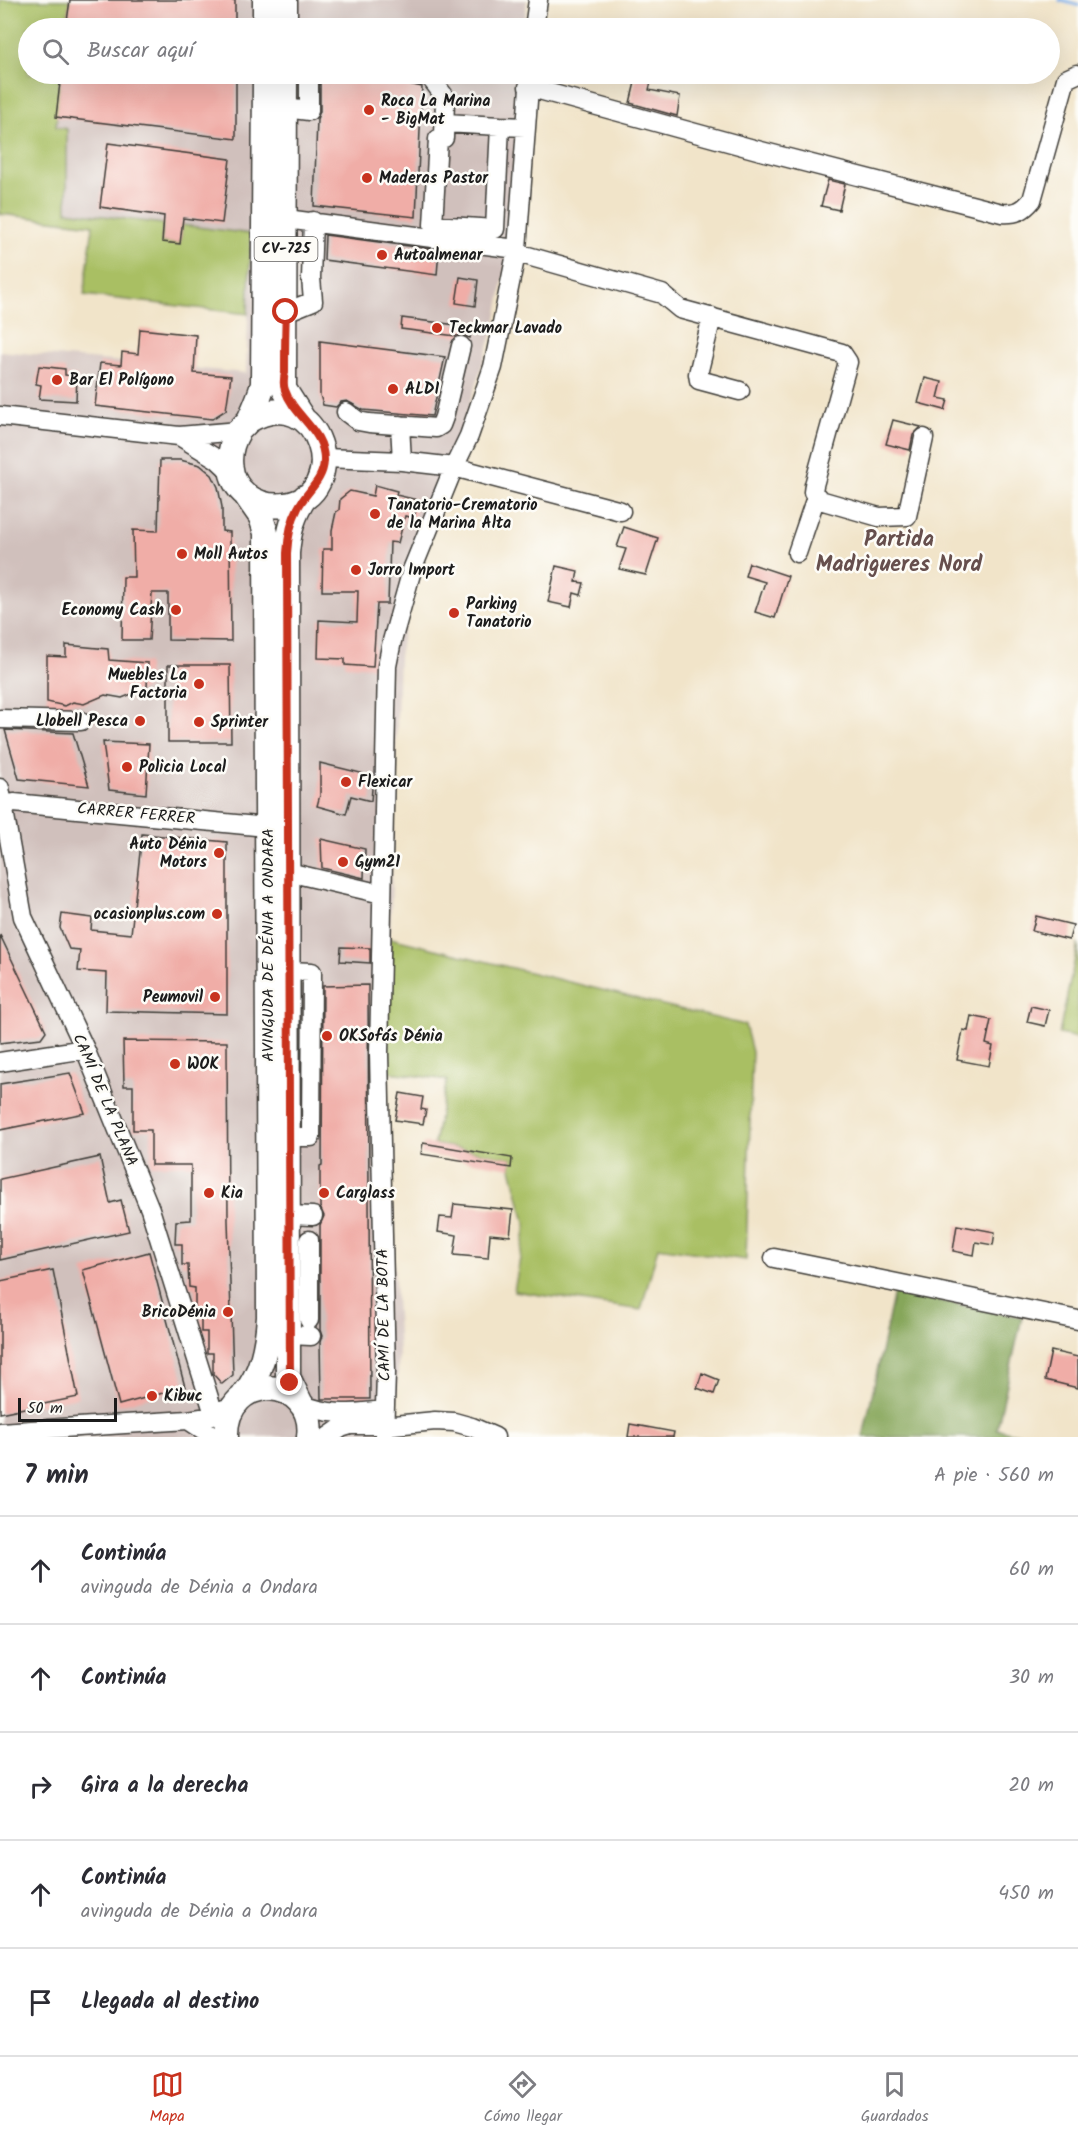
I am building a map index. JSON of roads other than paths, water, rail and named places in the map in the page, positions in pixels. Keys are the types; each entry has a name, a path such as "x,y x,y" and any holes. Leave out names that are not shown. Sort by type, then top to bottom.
{"main road":[{"path":"265,0 265,18"},
{"path":"285,0 285,18"},
{"name":"CV-725","path":"232,473 230,452 260,395 264,370 265,84"},
{"name":"CV-725","path":"285,84 284,389 303,419 317,434 323,447 324,458"},
{"path":"243,426 269,412 281,412 303,419"},
{"path":"232,473 237,485 245,494 259,502 274,506 290,504 305,497 314,488 321,476 324,458"},
{"name":"AVINGUDA DE DÉNIA A ONDARA","path":"226,1437 225,1424 229,1412 256,1378 262,1363 268,1337 269,1317 266,533 261,517 245,494"},
{"name":"AVINGUDA DE DÉNIA A ONDARA","path":"305,497 289,530 287,553 288,1215 303,1330 288,1377 309,1420 311,1437"},
{"path":"239,1399 261,1388 273,1388 289,1393 301,1404"}],"street":[{"path":"535,18 537,0"},
{"path":"542,84 783,157 1002,213 1014,214 1025,208 1032,200 1066,79 1077,74"},
{"path":"285,108 309,111 309,84"},
{"path":"435,84 445,97 445,123 444,138 438,139 433,225 495,230 500,126"},
{"name":"CAMÍ DE LA BOTA","path":"384,1424 383,1192 379,1054 387,666 412,570 469,436 493,367 517,249 529,84"},
{"path":"445,123 525,127"},
{"path":"286,219 517,249 521,254 662,294 680,309 835,350 846,356 848,362 814,485 813,492 820,500 879,517 907,516 924,438"},
{"path":"286,312 313,301 311,278 313,221"},
{"path":"712,317 698,374 699,380 740,391"},
{"path":"346,412 358,421 436,428 441,425 461,346"},
{"path":"0,416 179,436 243,426"},
{"path":"400,425 402,461"},
{"path":"179,436 217,459 232,473"},
{"path":"324,458 402,461 454,467 621,511"},
{"path":"797,553 816,497"},
{"path":"0,719 81,721"},
{"name":"CARRER FERRER","path":"2,796 24,804 267,827"},
{"name":"CAMÍ DE LA PLANA","path":"2,796 4,835 23,917 85,1049 150,1209 214,1414"},
{"path":"288,872 382,894"},
{"path":"0,1062 85,1049"},
{"path":"288,1215 313,1216"},
{"path":"298,1281 309,1240"},
{"path":"774,1258 1078,1320"},
{"path":"0,1432 66,1432 188,1420 214,1414 239,1399"},
{"path":"301,1404 319,1411 384,1424"},
{"path":"311,1437 319,1428 339,1414"},
{"path":"188,1420 214,1437"},
{"path":"328,1437 341,1428 351,1425 425,1421 454,1422 495,1437"}],"waterway":[{"path":"1060,0 1078,5"}],"place":[{"name":"Roca La Marina - BigMat","path":"369,110"},
{"name":"Maderas Pastor","path":"367,178"},
{"name":"Autoalmenar","path":"382,255"},
{"name":"Teckmar Lavado","path":"437,328"},
{"name":"Bar El Polígono","path":"57,380"},
{"name":"ALDI","path":"393,389"},
{"name":"Tanatorio-Crematorio de la Marina Alta","path":"375,514"},
{"name":"Moll Autos","path":"182,554"},
{"name":"Jorro Import","path":"356,570"},
{"name":"Economy Cash","path":"176,610"},
{"name":"Parking Tanatorio","path":"454,613"},
{"name":"Muebles La Factoria","path":"199,684"},
{"name":"Llobell Pesca","path":"140,721"},
{"name":"Sprinter","path":"199,722"},
{"name":"Policia Local","path":"127,767"},
{"name":"Flexicar","path":"346,782"},
{"name":"Auto Dénia Motors","path":"219,853"},
{"name":"Gym21","path":"343,862"},
{"name":"ocasionplus.com","path":"217,914"},
{"name":"Peumovil","path":"215,997"},
{"name":"OKSofás Dénia","path":"327,1036"},
{"name":"WOK","path":"175,1064"},
{"name":"Kia","path":"209,1193"},
{"name":"Carglass","path":"324,1193"},
{"name":"BricoDénia","path":"228,1312"},
{"name":"Kibuc","path":"152,1396"}],"district":[{"name":"Partida Madrigueres Nord","path":"899,552"}]}
